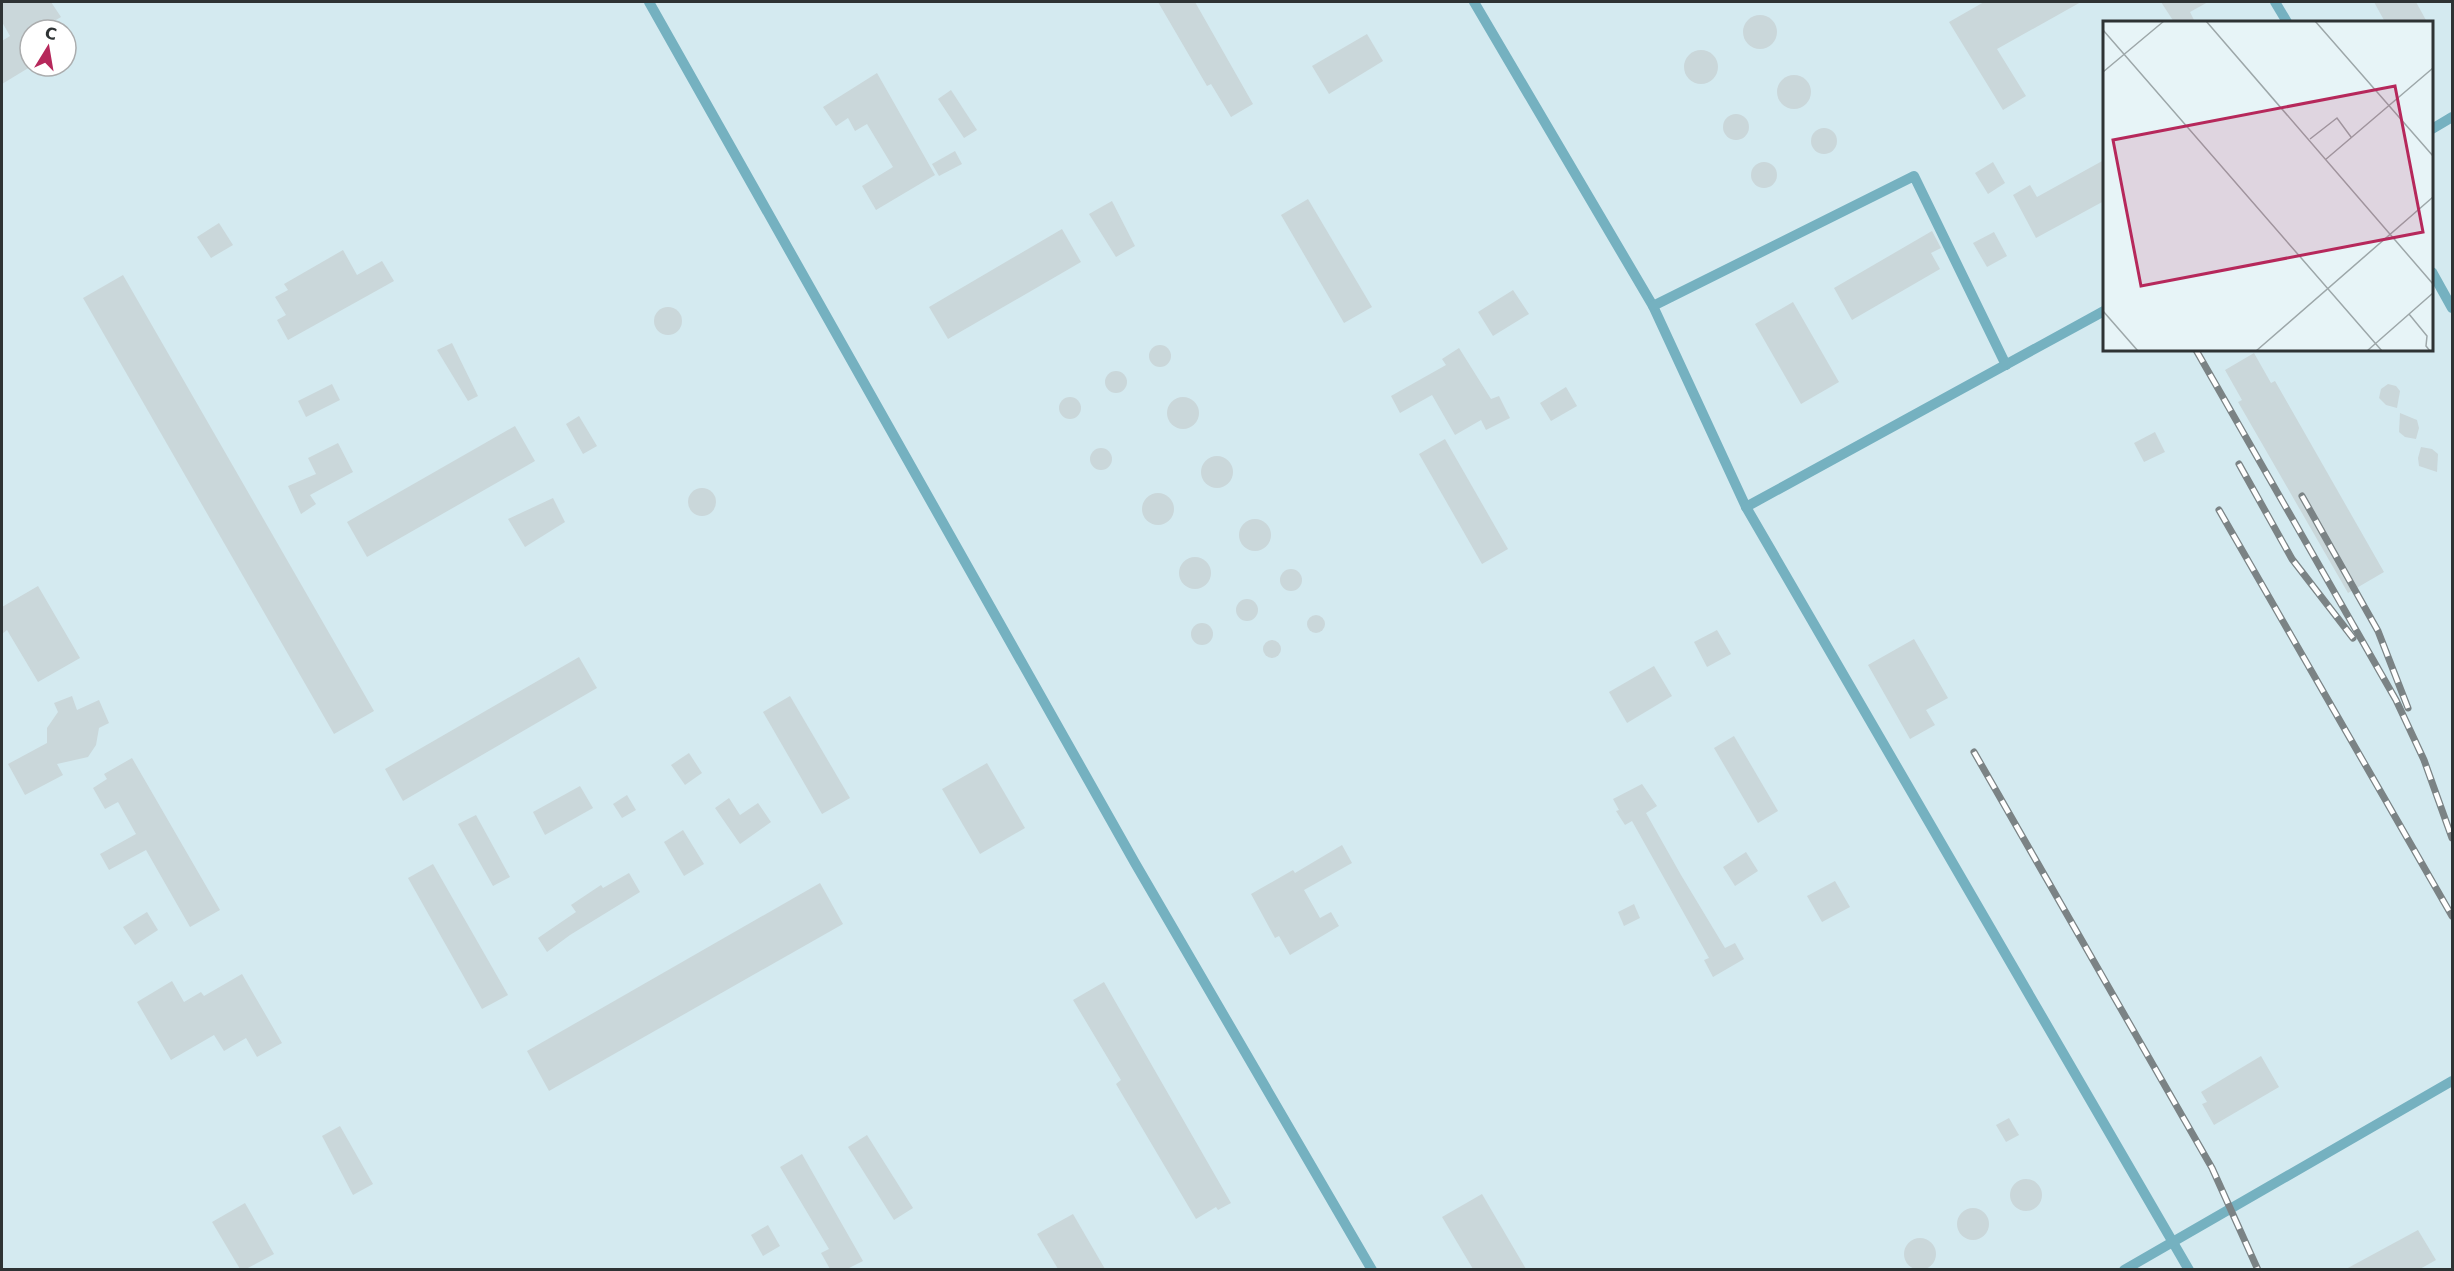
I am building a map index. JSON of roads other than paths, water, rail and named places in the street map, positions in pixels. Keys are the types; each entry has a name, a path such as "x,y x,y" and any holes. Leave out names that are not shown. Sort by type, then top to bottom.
{"lane":[{"path":"649,2 1135,863 1372,1269"},
{"path":"1474,2 1653,306 1746,507 2189,1269"},
{"path":"2275,2 2286,21"},
{"path":"2433,128 2452,117"},
{"path":"1653,306 1914,176 2006,365"},
{"path":"2433,274 2452,308"},
{"path":"1746,507 2103,311"},
{"path":"2124,1269 2452,1081"}],"railway":[{"path":"2197,351 2396,700 2424,760 2452,838"},
{"path":"2239,464 2292,559 2353,638"},
{"path":"2302,496 2378,631 2408,708"},
{"path":"2219,510 2452,916"},
{"path":"1974,752 2212,1168 2258,1270"}]}
